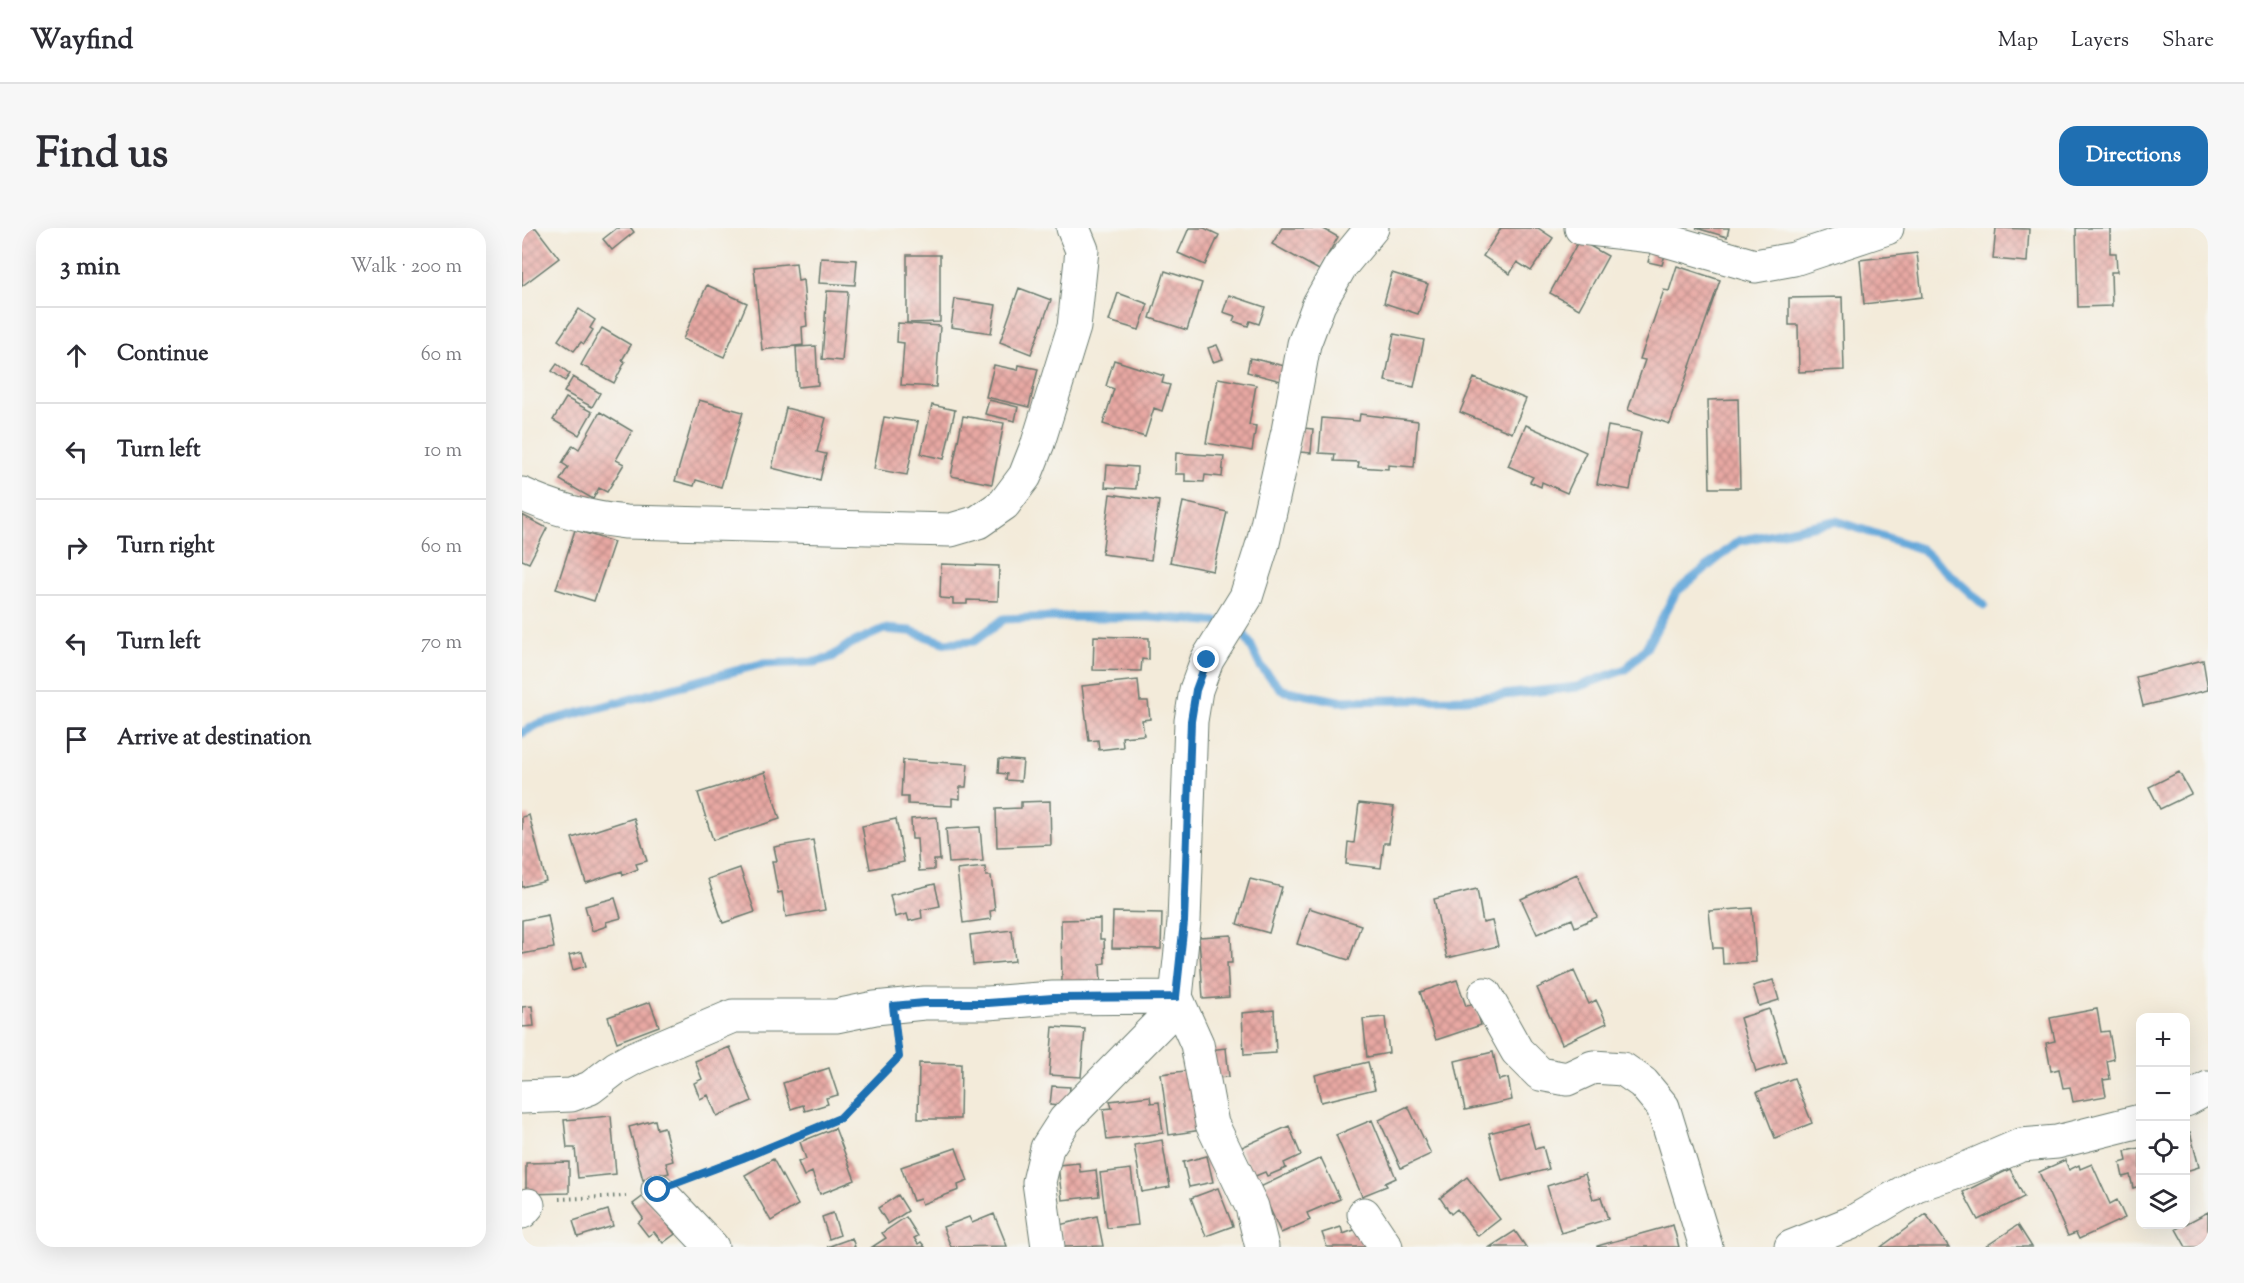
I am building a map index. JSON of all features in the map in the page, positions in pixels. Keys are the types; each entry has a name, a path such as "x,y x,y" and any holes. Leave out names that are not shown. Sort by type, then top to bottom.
{"street":[{"path":"522,494 536,501 573,512 626,522 951,530 978,522 1004,504 1025,476 1038,443 1074,327 1082,250 1073,228"},
{"path":"1048,1247 1040,1182 1047,1148 1065,1120 1163,1020 1176,997 1184,922 1191,721 1196,690 1207,660 1246,597 1263,543 1288,431 1304,344 1319,304 1340,267 1372,228"},
{"path":"1581,228 1651,236 1755,266 1794,259 1887,228"},
{"path":"1485,994 1517,1051 1540,1074 1567,1079 1593,1067 1623,1069 1643,1083 1662,1107 1706,1247"},
{"path":"522,1097 571,1095 590,1088 616,1068 634,1058 733,1016 836,1016 924,1003 988,1003 1053,998 1176,997"},
{"path":"1176,997 1197,1044 1212,1124 1252,1207 1262,1247"},
{"path":"2190,1098 2208,1088"},
{"path":"1791,1247 1851,1223 1916,1185 1970,1167 2021,1145 2057,1142 2136,1122"},
{"path":"658,1190 712,1247"},
{"path":"1364,1214 1386,1247"}],"path":[{"path":"525,1209 537,1200 634,1195 658,1190 840,1118 899,1057 893,1006"}],"building":[{"path":"522,228 536,228 559,258 522,286"},
{"path":"617,228 631,228 634,232 612,250 603,239"},
{"path":"1189,228 1204,228 1219,235 1205,265 1178,253"},
{"path":"1282,228 1322,228 1338,237 1319,270 1272,244"},
{"path":"1501,228 1538,228 1553,238 1531,271 1517,262 1510,274 1483,256"},
{"path":"1696,228 1729,228 1727,237"},
{"path":"1996,228 2029,229 2027,262 1993,259"},
{"path":"2076,228 2110,228 2110,253 2116,253 2117,272 2111,272 2112,306 2078,307"},
{"path":"1579,240 1608,256 1579,309 1550,293"},
{"path":"1653,244 1667,248 1662,265 1648,262"},
{"path":"1917,253 1922,297 1864,304 1860,260"},
{"path":"907,255 940,255 940,322 907,323"},
{"path":"821,258 857,260 855,285 819,283"},
{"path":"796,263 798,281 803,280 807,326 802,327 803,345 762,350 754,267"},
{"path":"1677,266 1720,280 1670,424 1628,410 1645,360 1640,359 1664,290 1669,291"},
{"path":"1165,271 1202,283 1187,330 1150,318"},
{"path":"1392,273 1428,284 1418,314 1384,303"},
{"path":"707,285 747,303 724,357 683,339"},
{"path":"1019,288 1051,300 1031,354 1000,342"},
{"path":"827,291 848,292 842,361 822,359"},
{"path":"1118,293 1148,304 1139,330 1109,321"},
{"path":"1229,295 1265,307 1259,324 1250,321 1248,326 1233,321 1235,316 1223,312"},
{"path":"1842,297 1844,370 1799,372 1798,325 1789,325 1789,298"},
{"path":"955,299 996,305 991,333 951,327"},
{"path":"579,309 595,320 590,328 593,330 584,344 581,342 574,351 558,340"},
{"path":"898,323 940,326 936,387 901,385 904,343 897,342"},
{"path":"602,328 631,345 622,360 625,362 614,383 581,365"},
{"path":"1394,334 1424,340 1414,387 1385,381"},
{"path":"1217,345 1223,359 1213,362 1208,348"},
{"path":"816,346 818,385 798,387 796,347"},
{"path":"1250,358 1285,366 1281,381 1247,372"},
{"path":"1114,360 1164,376 1162,383 1170,385 1162,411 1154,408 1145,437 1103,424 1114,389 1106,386"},
{"path":"557,364 570,374 565,381 552,371"},
{"path":"994,365 1018,370 1019,365 1038,369 1029,407 986,397"},
{"path":"573,377 600,393 592,407 564,392"},
{"path":"1218,378 1256,385 1249,425 1256,426 1252,451 1206,443"},
{"path":"1474,378 1526,399 1512,433 1460,412"},
{"path":"566,398 592,412 579,435 553,420"},
{"path":"1738,399 1740,488 1710,488 1708,400"},
{"path":"699,400 743,412 721,487 696,480 694,486 675,481"},
{"path":"989,400 1018,407 1015,421 985,414"},
{"path":"932,405 955,410 944,459 921,454"},
{"path":"786,408 826,418 817,452 826,454 820,480 772,468"},
{"path":"600,412 632,431 616,460 624,464 607,492 599,488 593,499 560,480 568,467 562,463 573,445 579,449"},
{"path":"1360,414 1418,421 1414,467 1388,465 1388,469 1358,467 1359,462 1334,461 1335,454 1319,453 1322,418 1359,421"},
{"path":"963,416 1004,423 992,484 951,476"},
{"path":"884,417 918,422 907,475 874,469"},
{"path":"1526,425 1586,452 1567,493 1542,482 1541,487 1530,482 1533,477 1508,466"},
{"path":"1608,426 1641,432 1630,490 1597,484"},
{"path":"1302,428 1313,429 1311,453 1300,452"},
{"path":"1176,453 1224,456 1222,477 1205,475 1204,482 1185,481 1185,474 1175,474"},
{"path":"1107,465 1137,467 1136,489 1105,487"},
{"path":"1110,494 1159,501 1151,560 1102,554"},
{"path":"1183,502 1227,512 1213,571 1170,562"},
{"path":"522,515 547,528 529,563 522,560"},
{"path":"575,530 614,542 594,601 556,589"},
{"path":"941,564 999,566 998,601 967,600 967,604 953,604 953,599 940,598"},
{"path":"1094,636 1149,638 1149,660 1142,659 1141,671 1093,670"},
{"path":"2203,660 2208,690 2143,706 2136,677"},
{"path":"1138,680 1140,701 1148,701 1150,719 1142,720 1144,735 1122,737 1123,747 1099,750 1098,740 1089,741 1082,686"},
{"path":"999,759 1023,761 1021,781 1006,780 1007,774 998,773"},
{"path":"903,760 968,764 966,787 960,787 960,799 952,798 952,806 908,804 908,797 901,797"},
{"path":"765,772 780,819 713,840 698,793"},
{"path":"2179,772 2191,794 2160,809 2149,787"},
{"path":"1050,801 1051,845 997,847 996,809 1021,808 1021,802"},
{"path":"1359,803 1394,807 1389,843 1384,843 1381,868 1346,864 1348,842 1354,843"},
{"path":"529,815 546,881 522,887 522,817"},
{"path":"937,817 940,860 934,860 934,870 919,871 917,839 912,839 911,819"},
{"path":"634,818 647,861 636,864 638,869 623,875 622,871 586,883 572,838"},
{"path":"896,819 904,862 870,869 862,826"},
{"path":"980,827 983,861 949,863 946,829"},
{"path":"813,840 825,910 786,917 782,892 778,893 772,861 777,861 774,847"},
{"path":"985,867 986,876 991,876 995,910 990,911 991,919 963,923 957,870"},
{"path":"740,868 755,912 723,923 708,879"},
{"path":"1577,874 1597,917 1575,927 1572,919 1537,934 1521,899"},
{"path":"1250,879 1282,887 1269,933 1237,924"},
{"path":"935,884 940,906 921,910 922,918 909,921 907,914 895,917 890,895"},
{"path":"1477,889 1483,923 1492,921 1498,946 1447,958 1434,899"},
{"path":"615,898 621,918 606,922 607,926 592,931 585,906"},
{"path":"1309,908 1361,925 1349,960 1297,944"},
{"path":"1752,908 1756,962 1723,964 1722,948 1713,948 1709,911"},
{"path":"1113,912 1162,913 1161,949 1112,948"},
{"path":"548,915 554,948 522,954 522,920"},
{"path":"1100,919 1100,939 1104,939 1105,963 1100,964 1101,984 1062,985 1061,920"},
{"path":"1012,930 1015,961 973,965 970,935"},
{"path":"1231,935 1232,963 1227,963 1229,997 1203,999 1199,937"},
{"path":"582,952 586,966 573,970 569,955"},
{"path":"1574,971 1589,1004 1596,1000 1607,1023 1562,1044 1537,988"},
{"path":"1457,980 1466,1006 1475,1004 1481,1025 1436,1040 1420,992"},
{"path":"1773,980 1779,1000 1759,1006 1753,986"},
{"path":"650,1002 659,1026 617,1042 608,1017"},
{"path":"532,1006 534,1026 522,1027 522,1007"},
{"path":"1769,1009 1786,1062 1756,1072 1740,1018"},
{"path":"2097,1009 2101,1032 2109,1031 2114,1059 2107,1061 2110,1079 2103,1080 2106,1096 2073,1102 2070,1087 2063,1088 2059,1069 2051,1071 2046,1043 2055,1041 2050,1018"},
{"path":"1274,1010 1276,1053 1244,1055 1242,1013"},
{"path":"1385,1017 1389,1053 1367,1057 1363,1019"},
{"path":"1053,1027 1085,1029 1081,1077 1049,1075"},
{"path":"730,1047 752,1101 717,1116 708,1095 700,1099 694,1083 702,1079 695,1061"},
{"path":"1226,1048 1229,1077 1212,1078 1209,1050"},
{"path":"1493,1052 1499,1080 1508,1078 1512,1100 1465,1110 1455,1061"},
{"path":"1368,1062 1375,1089 1321,1102 1315,1075"},
{"path":"919,1063 961,1064 960,1119 918,1119"},
{"path":"829,1068 838,1095 826,1098 828,1104 805,1111 803,1105 791,1109 783,1083"},
{"path":"1193,1070 1201,1130 1169,1135 1161,1074"},
{"path":"1794,1078 1812,1123 1775,1138 1757,1092"},
{"path":"1052,1086 1070,1087 1068,1107 1050,1105"},
{"path":"1150,1096 1151,1103 1159,1102 1163,1133 1107,1140 1103,1109 1112,1108 1110,1101"},
{"path":"1408,1106 1431,1154 1401,1168 1379,1120"},
{"path":"611,1116 616,1174 578,1178 575,1148 567,1148 564,1120"},
{"path":"655,1120 657,1129 664,1127 673,1161 666,1163 669,1173 643,1180 629,1127"},
{"path":"1372,1120 1396,1178 1385,1183 1387,1186 1362,1196 1336,1135"},
{"path":"1528,1123 1535,1149 1543,1147 1549,1169 1502,1181 1489,1133"},
{"path":"1289,1126 1301,1155 1284,1163 1286,1168 1267,1176 1265,1172 1253,1177 1240,1148"},
{"path":"835,1128 855,1180 820,1194 812,1172 804,1176 798,1162 806,1159 800,1142"},
{"path":"2190,1132 2199,1167 2190,1170"},
{"path":"1162,1140 1170,1187 1142,1192 1134,1145"},
{"path":"956,1148 968,1181 958,1185 959,1190 922,1204 920,1199 913,1201 901,1167"},
{"path":"2136,1149 2136,1187 2133,1188 2130,1175 2123,1177 2120,1163 2127,1161 2125,1151"},
{"path":"1207,1156 1213,1182 1189,1187 1183,1162"},
{"path":"1321,1158 1340,1199 1307,1213 1310,1220 1281,1233 1260,1187"},
{"path":"773,1159 798,1205 771,1221 745,1175"},
{"path":"2065,1160 2069,1170 2079,1165 2080,1169 2092,1164 2110,1204 2117,1200 2125,1218 2079,1239 2076,1233 2068,1236 2039,1172"},
{"path":"569,1162 569,1193 526,1194 526,1163"},
{"path":"1079,1163 1080,1172 1096,1170 1099,1196 1062,1200 1058,1165"},
{"path":"1131,1169 1138,1225 1107,1228 1100,1173"},
{"path":"2010,1169 2024,1197 1978,1220 1963,1192"},
{"path":"1585,1174 1593,1199 1601,1197 1608,1219 1561,1233 1547,1186"},
{"path":"1467,1177 1500,1219 1478,1236 1457,1209 1451,1214 1440,1198"},
{"path":"1218,1188 1233,1226 1206,1236 1191,1198"},
{"path":"645,1195 675,1234 663,1243 654,1232 648,1236 638,1223 643,1218 633,1204"},
{"path":"898,1195 908,1211 888,1224 878,1208"},
{"path":"608,1210 613,1226 578,1237 573,1221"},
{"path":"2208,1212 2208,1247 2186,1247 2176,1229 2190,1229 2190,1222"},
{"path":"833,1213 840,1235 829,1239 822,1217"},
{"path":"994,1214 1007,1246 951,1247 943,1227 969,1217 972,1223"},
{"path":"1926,1214 1949,1247 1881,1247"},
{"path":"1097,1216 1103,1246 1064,1247 1059,1225"},
{"path":"906,1217 918,1236 914,1238 918,1244 921,1242 925,1247 872,1247 886,1238 882,1233"},
{"path":"1673,1225 1679,1247 1597,1247 1597,1246"},
{"path":"2018,1225 2032,1247 1985,1247"},
{"path":"1341,1227 1343,1234 1360,1228 1367,1247 1327,1247 1322,1233"},
{"path":"1515,1231 1526,1247 1490,1247"},
{"path":"852,1238 855,1247 827,1247"}],"waterway":[{"path":"1241,630 1261,667 1282,690 1338,701 1465,699 1577,687 1626,669 1646,648 1676,592 1739,541 1836,521 1921,549 1984,605"},
{"path":"522,733 538,724 761,664 815,662 832,657 850,644 884,629 910,631 946,643 974,641 1004,619 1149,617 1222,622"}],"route":[{"path":"658,1190 840,1118 899,1057 893,1006 1053,998 1176,997 1184,922 1191,721 1196,690 1207,660"}]}
